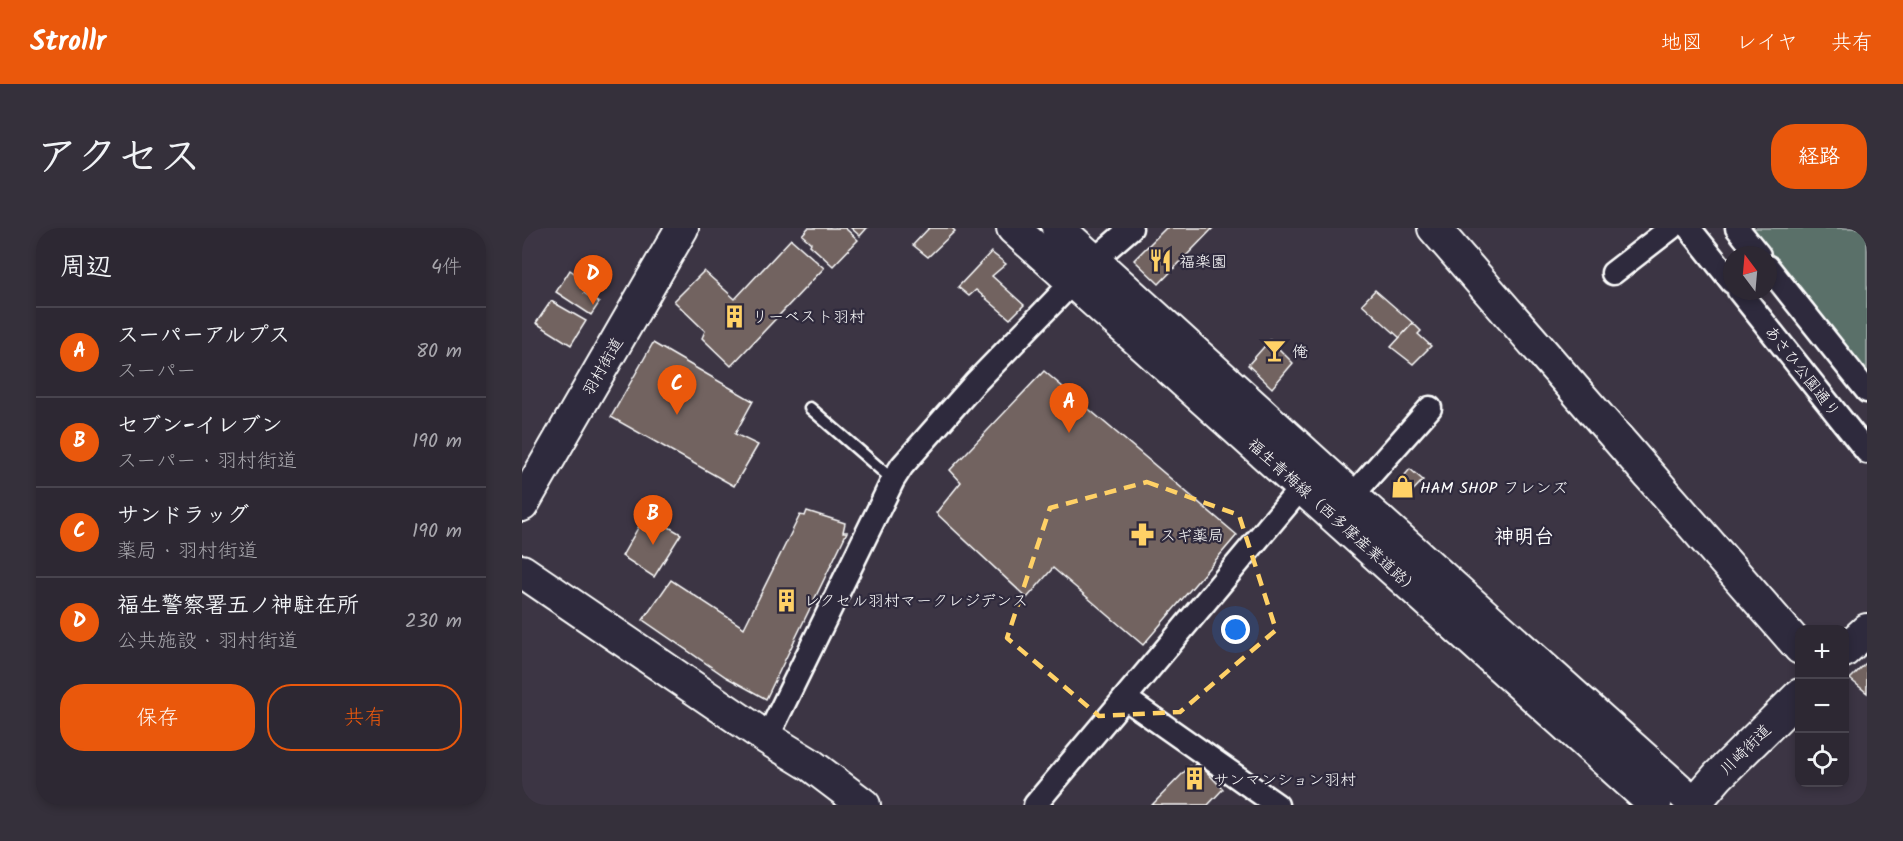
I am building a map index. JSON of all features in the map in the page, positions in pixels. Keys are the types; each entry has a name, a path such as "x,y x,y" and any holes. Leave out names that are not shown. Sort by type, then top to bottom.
{"main road":[{"name":"羽村街道","path":"522,505 682,228"},
{"name":"福生青梅線（西多摩産業道路）","path":"1013,228 1084,271 1310,477 1655,805"},
{"name":"福生青梅線（西多摩産業道路）","path":"1058,228 1084,271"},
{"path":"1434,228 1795,642"},
{"name":"福生青梅線（西多摩産業道路）","path":"1310,477 1352,496 1694,804"},
{"path":"522,572 767,738 811,765 864,805"},
{"path":"1849,647 1867,630"},
{"name":"川崎街道","path":"1694,804 1718,776 1795,700"}],"street":[{"path":"767,738 892,480 975,383 1084,271 1131,228"},
{"path":"1737,228 1752,246"},
{"path":"1613,273 1688,229 1723,271"},
{"path":"1777,278 1867,391"},
{"name":"あさひ公園通り","path":"1746,300 1867,452"},
{"path":"1352,496 1430,408"},
{"path":"1035,805 1310,477"},
{"path":"1126,699 1277,805"}],"lane":[{"path":"810,408 892,480"}],"highlighted area":[{"path":"1147,482 1239,515 1276,630 1180,712 1099,716 1007,638 1050,508"}],"green space":[{"path":"1736,228 1867,228 1867,387 1777,278 1777,246 1751,246"}],"building":[{"path":"808,228 845,228 858,240 833,266 802,235"},
{"path":"851,228 867,228 860,236"},
{"path":"929,228 952,228 955,231 928,257 913,245"},
{"path":"1166,228 1213,228 1159,284 1134,260"},
{"name":"リーベスト羽村","path":"791,239 824,268 731,366 702,338 705,331 674,301 704,271 735,299"},
{"path":"991,252 1006,264 992,276 1024,305 1010,319 976,290 969,296 958,287"},
{"path":"570,270 589,283 584,293 599,303 591,315 556,292"},
{"path":"1375,290 1413,323 1400,338 1362,304"},
{"path":"551,301 586,321 571,345 536,323"},
{"path":"1413,323 1421,331 1418,334 1431,346 1413,364 1391,347"},
{"path":"1270,340 1293,363 1272,388 1248,365"},
{"path":"653,343 753,401 735,434 758,445 734,486 611,417"},
{"path":"1044,371 1237,535 1143,645 1053,568 1027,598 936,513 961,482 950,470"},
{"path":"1410,469 1423,480 1405,499 1393,489"},
{"name":"レクセル羽村マークレジデンス","path":"807,511 845,523 843,532 847,532 766,699 726,677 643,620 671,580 744,628 800,515 805,516"},
{"path":"646,514 681,534 654,577 622,556"},
{"path":"1867,662 1867,693 1850,679"},
{"name":"サンマンション羽村","path":"1197,762 1223,789 1208,805 1152,805 1190,766 1192,768"}],"place":[{"name":"福楽園","path":"1161,261"},
{"name":"福生警察署五ノ神駐在所","path":"593,305"},
{"name":"リーベスト羽村","path":"734,316"},
{"name":"俺","path":"1274,351"},
{"name":"サンドラッグ","path":"677,415"},
{"name":"スーパーアルプス","path":"1069,433"},
{"name":"HAM SHOP フレンズ","path":"1402,487"},
{"name":"スギ薬局","path":"1142,535"},
{"name":"セブン-イレブン","path":"653,545"},
{"name":"レクセル羽村マークレジデンス","path":"786,600"},
{"name":"サンマンション羽村","path":"1195,779"}],"district":[{"name":"神明台","path":"1524,536"}]}
